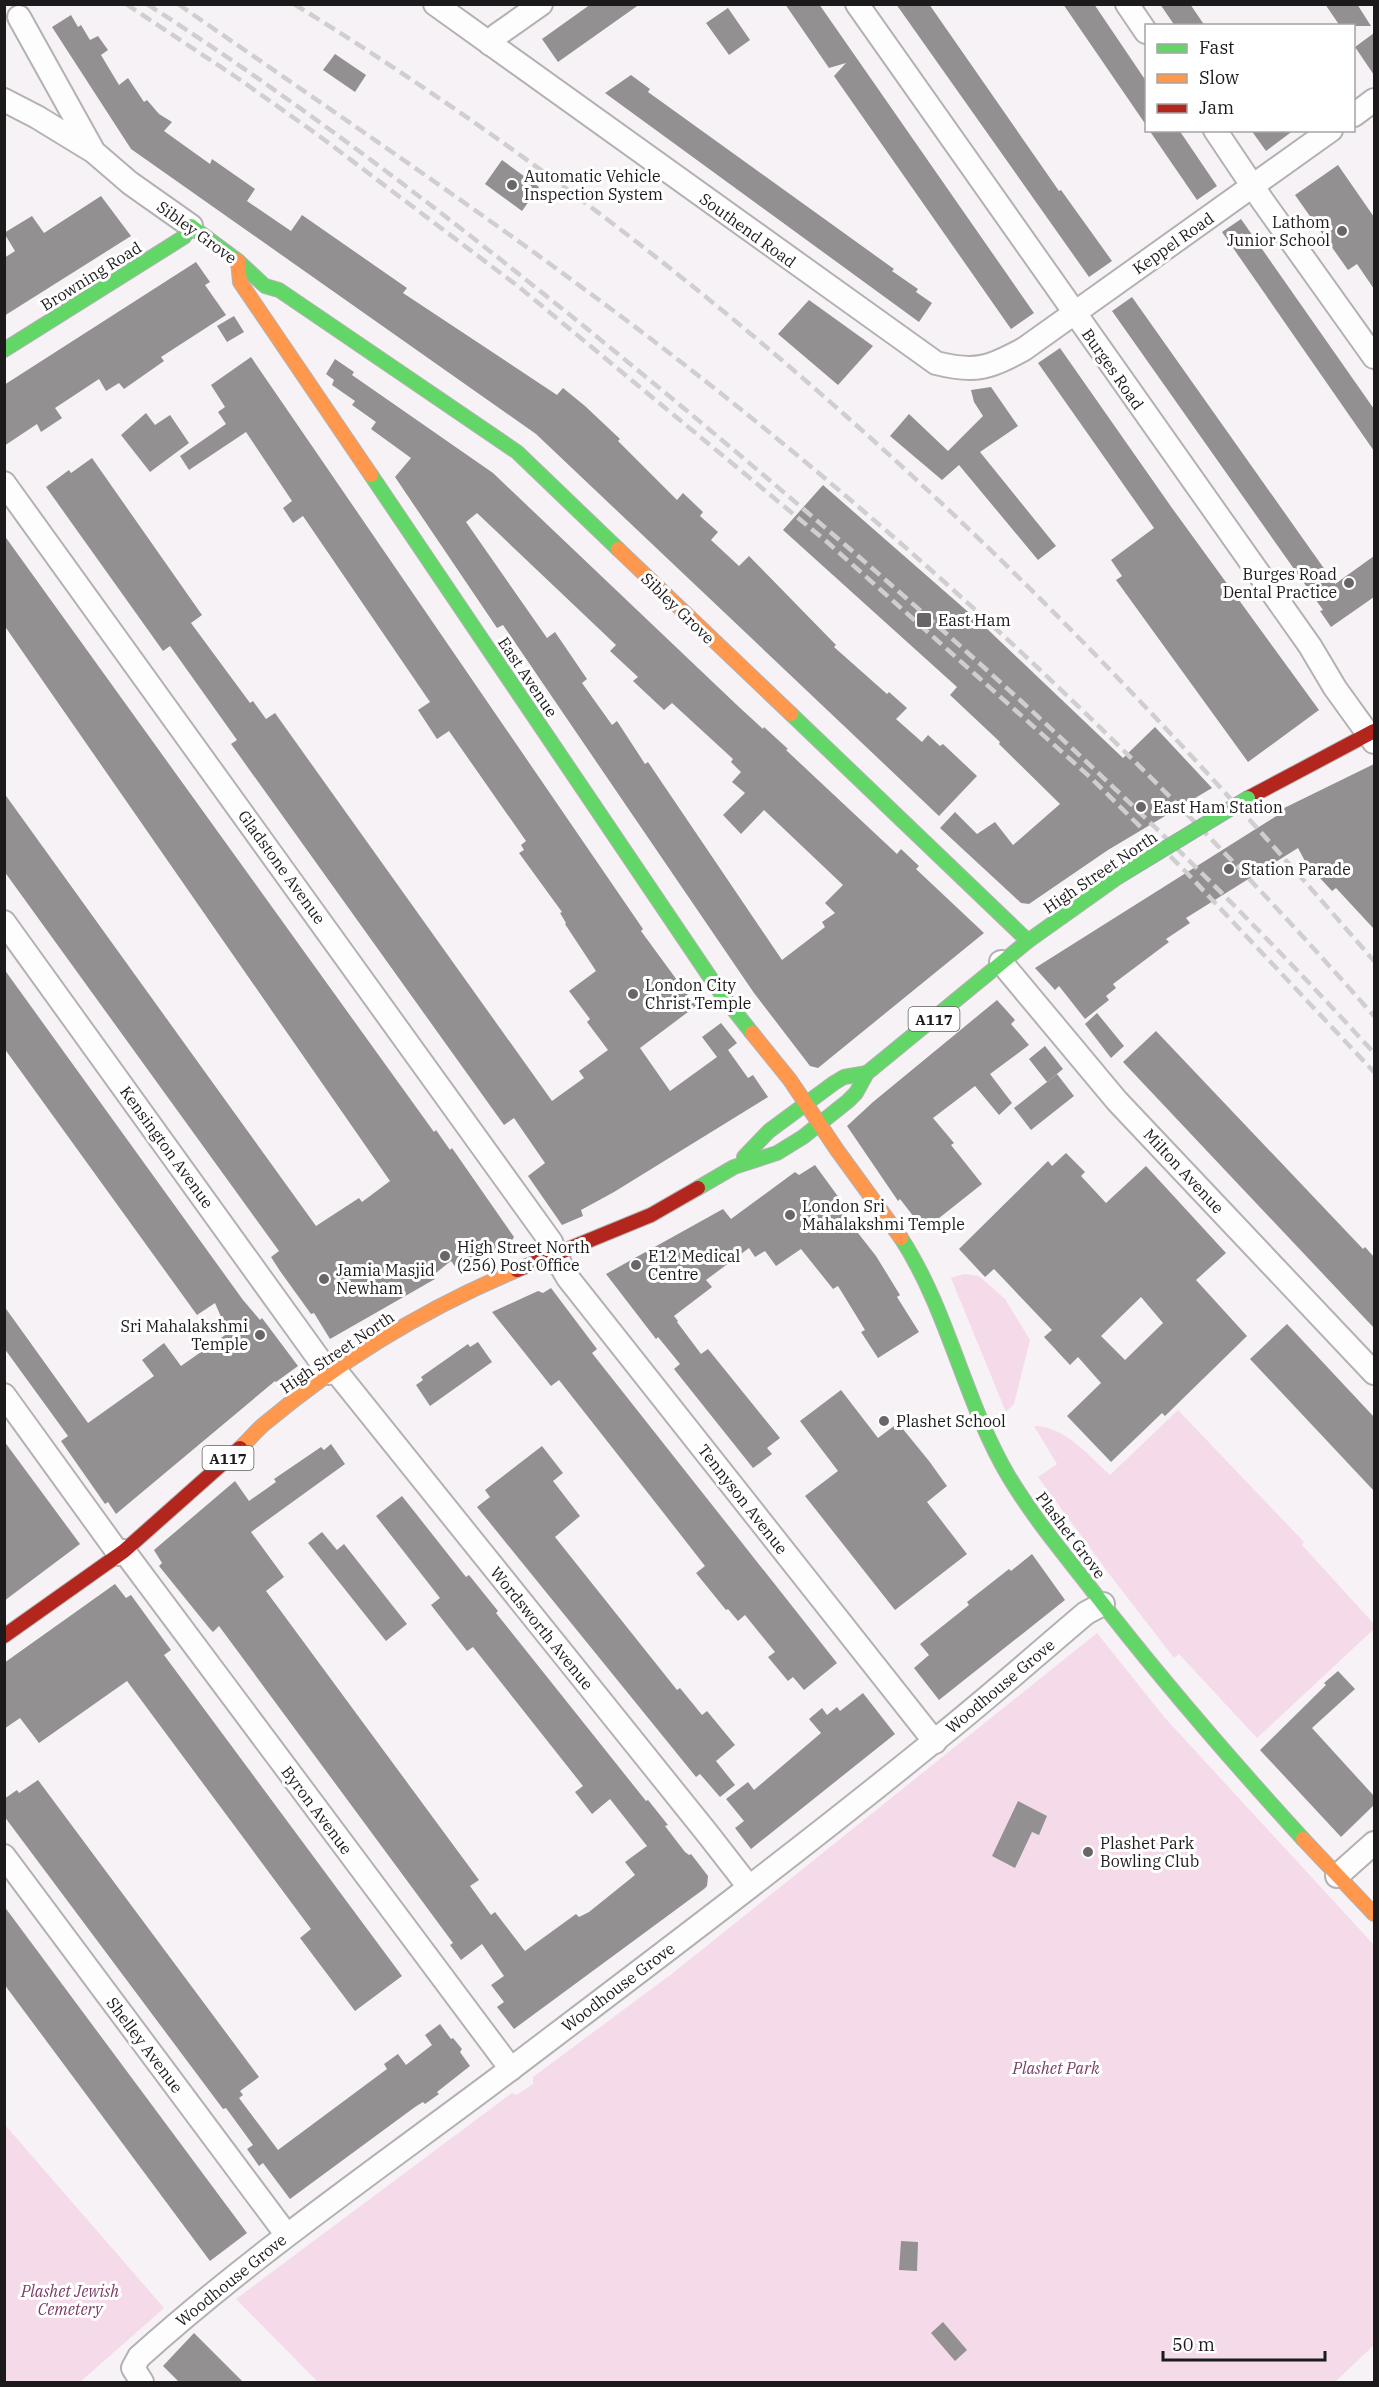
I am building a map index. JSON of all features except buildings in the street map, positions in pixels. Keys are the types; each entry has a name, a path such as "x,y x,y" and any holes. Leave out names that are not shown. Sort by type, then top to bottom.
{"main road":[{"name":"Sibley Grove","path":"191,226 238,261 265,286 279,290 300,310 517,452 1028,941"},
{"name":"Browning Road","path":"4,350 184,237 191,226"},
{"name":"East Avenue","path":"238,261 240,282 278,328 722,995 792,1083 820,1124"},
{"name":"High Street North","path":"4,1636 122,1553 253,1436 260,1427 332,1371 419,1318 491,1281 651,1215 734,1167 777,1153 820,1124 856,1093 867,1073 1001,962 1118,877 1248,798 1372,736"},
{"name":"High Street North","path":"734,1167 769,1131 844,1077 867,1073"},
{"name":"Plashet Grove","path":"820,1124 891,1223 919,1267 938,1308 989,1436 1008,1474 1029,1507 1186,1709 1374,1914"}],"street":[{"name":"Southend Road","path":"435,4 936,363 960,369 994,365 1024,349 1074,313"},
{"path":"490,44 497,35 542,4"},
{"name":"Burges Road","path":"857,4 1310,646 1335,688 1372,736"},
{"path":"1127,4 1145,31"},
{"name":"Sibley Grove","path":"19,16 94,152"},
{"name":"Sibley Grove","path":"4,100 94,152 130,183 191,226"},
{"path":"1355,114 1374,100"},
{"path":"1216,132 1374,357"},
{"name":"Keppel Road","path":"1074,313 1328,132"},
{"name":"Gladstone Avenue","path":"4,483 496,1165 551,1242 556,1254"},
{"name":"Kensington Avenue","path":"4,922 332,1371"},
{"name":"Milton Avenue","path":"1001,962 1117,1101 1374,1373"},
{"name":"Tennyson Avenue","path":"556,1254 568,1278 935,1742"},
{"name":"Wordsworth Avenue","path":"332,1371 749,1887"},
{"name":"Byron Avenue","path":"4,1395 511,2069"},
{"name":"Woodhouse Grove","path":"137,2375 139,2357 286,2234 325,2208 511,2069 749,1887 935,1742 1086,1613 1103,1604"},
{"path":"1337,1876 1374,1843"},
{"name":"Shelley Avenue","path":"4,1856 286,2234"}],"green space":[{"path":"964,1274 979,1276 1005,1299 1030,1340 1014,1404 1006,1412 951,1278"},
{"path":"1178,1410 1304,1542 1302,1545 1374,1624 1374,1629 1257,1738 1179,1654 1174,1658 1038,1477 1057,1464 1034,1426 1045,1427 1066,1436 1110,1475"},
{"name":"Plashet Park","path":"1097,1633 1165,1718 1374,1945 1374,2345 1335,2382 318,2382 236,2299 512,2093 517,2095 533,2084 533,2077 673,1973"},
{"name":"Plashet Jewish Cemetery","path":"5,2125 164,2308 80,2382 5,2382"}],"railway":[{"path":"126,4 318,135 519,287 826,541 1090,777 1186,872 1374,1072"},
{"path":"147,4 290,101 429,204 565,311 787,495 961,647 1131,804 1214,885 1374,1053"},
{"path":"178,4 418,170 597,298 752,418 847,497 1031,661 1120,747 1292,924 1374,1016"},
{"path":"294,4 447,104 595,210 737,323 875,442 1007,566 1133,694 1255,826 1374,961"}],"traffic: fast":[{"path":"4,350 184,237 191,226 238,261 265,286 279,290 517,452 618,549"},
{"path":"371,475 722,995 752,1033"},
{"path":"791,714 1028,941"},
{"path":"1118,877 1248,798"},
{"path":"698,1188 734,1167 777,1153 803,1137 848,1101 856,1093 867,1073 1028,941 1118,877"},
{"path":"744,1157 769,1131 834,1083 844,1077 867,1073"},
{"path":"901,1238 932,1296 993,1448 1018,1492 1049,1535 1169,1686 1303,1839"}],"traffic: slow":[{"path":"238,261 240,282 371,475"},
{"path":"618,549 791,714"},
{"path":"752,1033 790,1080 901,1238"},
{"path":"240,1448 263,1425 352,1358 449,1301 517,1270"},
{"path":"1303,1839 1374,1914"}],"traffic: jam":[{"path":"1248,798 1374,731"},
{"path":"517,1270 651,1215 698,1188"},
{"path":"4,1636 124,1551 240,1448"}],"place":[{"name":"Automatic Vehicle Inspection System","path":"512,185"},
{"name":"Lathom Junior School","path":"1342,231"},
{"name":"Burges Road Dental Practice","path":"1349,583"},
{"name":"East Ham","path":"924,620"},
{"name":"East Ham Station","path":"1141,807"},
{"name":"Station Parade","path":"1229,869"},
{"name":"London City Christ Temple","path":"633,994"},
{"name":"London Sri Mahalakshmi Temple","path":"790,1215"},
{"name":"High Street North (256) Post Office","path":"445,1256"},
{"name":"E12 Medical Centre","path":"636,1265"},
{"name":"Jamia Masjid Newham","path":"324,1279"},
{"name":"Sri Mahalakshmi Temple","path":"260,1335"},
{"name":"Plashet School","path":"884,1421"},
{"name":"Plashet Park Bowling Club","path":"1088,1852"}]}
